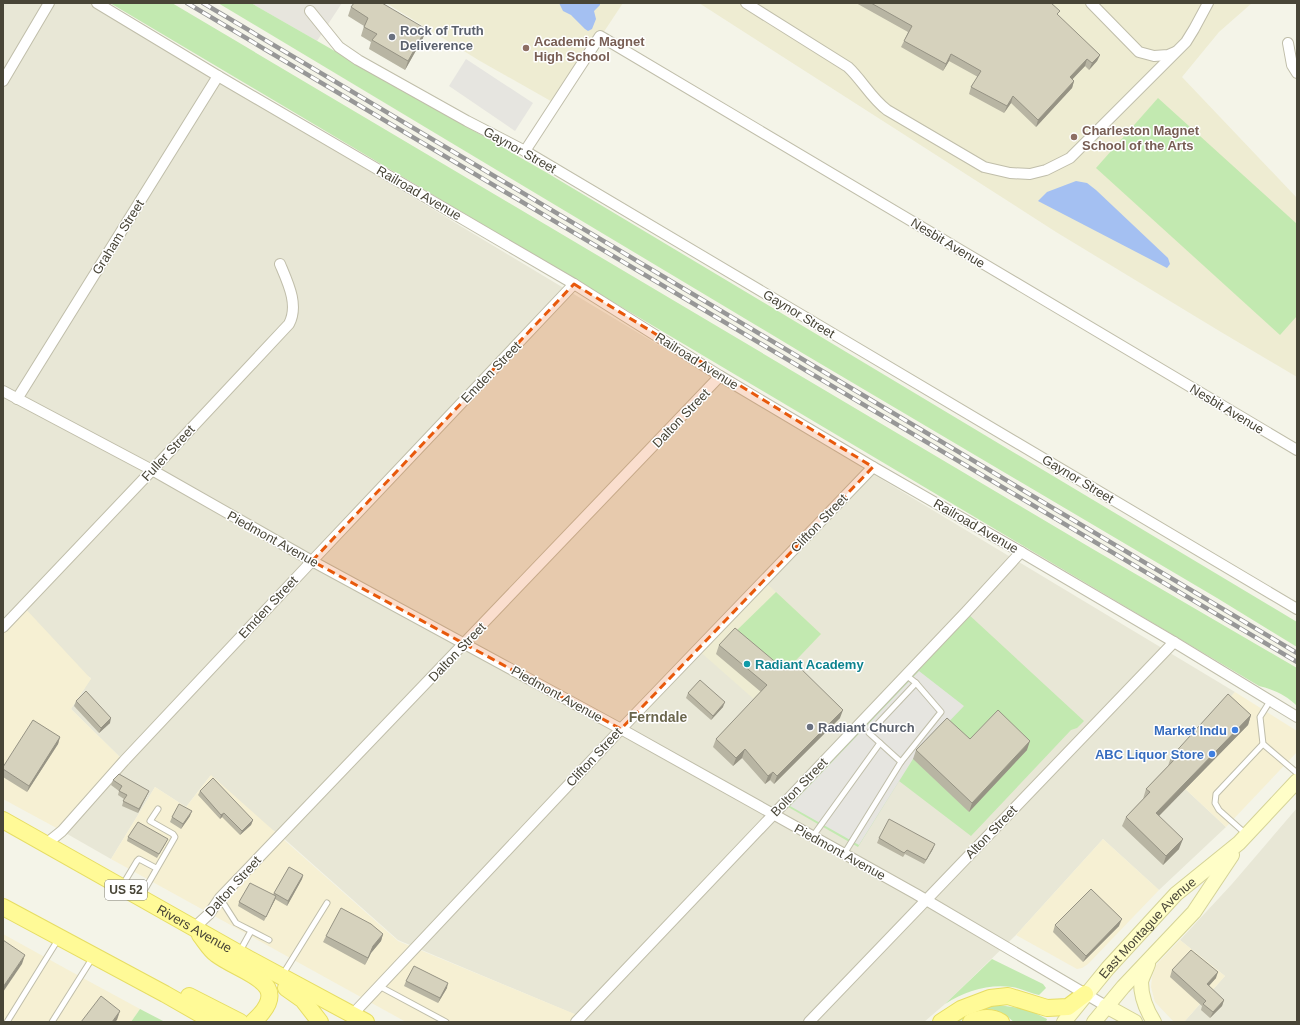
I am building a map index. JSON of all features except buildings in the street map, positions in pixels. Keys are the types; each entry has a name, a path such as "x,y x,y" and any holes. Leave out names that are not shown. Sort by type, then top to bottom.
{"main road":[{"name":"East Montague Avenue","path":"1064,1022 1085,994 1176,894 1243,839 1297,781"},
{"name":"Rivers Avenue","path":"3,820 244,957 359,1018"},
{"name":"East Montague Avenue","path":"1094,1022 1106,1006 1194,912 1243,839"},
{"path":"3,907 214,1022"},
{"path":"194,928 215,954 264,982 270,991 270,999 266,1008 253,1022"},
{"path":"244,957 303,1000 320,1022"},
{"path":"1149,960 1141,981 1143,996 1149,1014 1154,1022"},
{"path":"165,994 184,993 240,1022"},
{"path":"941,1022 961,1009 990,998 1008,996 1048,1008 1068,1007 1085,994"},
{"path":"1106,1006 1135,1022"},
{"path":"971,1022 984,1018 992,1018 1001,1022"}],"street":[{"path":"3,81 49,3"},
{"name":"Railroad Avenue","path":"97,3 218,76 574,284 720,376 1174,642 1297,717"},
{"path":"746,3 848,67 858,76 879,104 886,110 984,167 1010,173 1030,174 1046,170 1070,158 1186,42 1208,3"},
{"path":"1091,3 1139,52 1154,56 1168,55 1177,51"},
{"name":"Gaynor Street","path":"310,11 339,47 358,60 467,121 525,151 1297,609"},
{"name":"Nesbit Avenue","path":"525,151 600,36 1297,450"},
{"path":"1288,43 1292,65 1297,73"},
{"name":"Graham Street","path":"17,399 218,76"},
{"name":"Fuller Street","path":"3,627 289,324 293,316 292,292 280,264"},
{"name":"Emden Street","path":"46,844 62,831 124,761 574,284"},
{"name":"Dalton Street","path":"194,928 209,914 220,898 465,644 720,376"},
{"name":"Piedmont Avenue","path":"3,391 152,470 312,561 621,729 813,836 926,900 1106,1006"},
{"name":"Clifton Street","path":"359,1018 379,986 621,729 873,467"},
{"name":"Bolton Street","path":"576,1022 966,612 1021,552"},
{"name":"Alton Street","path":"809,1022 1174,642"}],"lane":[{"path":"844,854 901,762 941,712 916,683 906,674"},
{"path":"901,762 869,733 916,683"},
{"path":"1270,701 1260,717 1263,744 1297,773"},
{"path":"813,836 880,742"},
{"path":"1243,839 1219,810 1215,803 1216,794 1263,744"},
{"path":"140,897 175,837 174,834 150,821 158,809"},
{"path":"121,887 139,859 156,868"},
{"path":"220,898 236,923 269,940"},
{"path":"281,976 327,903"},
{"path":"244,957 251,931"},
{"path":"7,1022 59,937"},
{"path":"52,1022 94,956"},
{"path":"379,986 446,1022"}],"highlighted area":[{"path":"574,284 873,467 621,729 312,561"}],"shaded area":[{"name":"Ferndale","path":"3,3 90,3 1235,692 1165,770 1226,827 1159,890 1103,839 1016,935 945,1004 924,1022 587,1022 581,1017 398,940 280,835 268,827 210,776 186,807 155,787 111,859 62,831 124,761 71,709 91,678 3,627"},
{"path":"251,3 342,3 317,41"},
{"name":"Academic Magnet High School","path":"386,3 623,3 556,104 480,61"},
{"name":"Charleston Magnet School of the Arts","path":"699,3 1252,3 1219,32 1182,77 1297,198 1297,377 1056,232"},
{"path":"466,59 533,103 515,131 449,86"},
{"path":"763,580 821,634 756,701 697,649"},
{"path":"23,606 91,679 71,709 124,761 62,831 3,799 3,627"},
{"path":"919,671 964,706 913,759 859,845 790,806"},
{"path":"1235,692 1297,731 1297,752 1226,827 1165,770"},
{"path":"211,775 398,941 582,1017 587,1022 406,1022 111,859 155,787 186,807"},
{"path":"1297,808 1297,1022 1184,1022 1225,976 1180,940 1232,884"},
{"path":"1103,839 1159,890 1088,964 1077,969 1016,935"},
{"path":"3,934 140,1009 131,1022 3,1022"},
{"path":"1180,940 1225,976 1184,1022 1174,1022 1155,1002 1151,987 1152,977 1156,965"}],"green space":[{"path":"110,3 172,3 1091,548 1297,668 1297,706 1275,691 1259,686"},
{"path":"218,3 251,3 549,174 1297,622 1297,647 1217,598 804,354"},
{"path":"1158,98 1297,224 1297,316 1280,335 1096,168"},
{"path":"776,592 821,634 781,676 733,634"},
{"path":"966,612 1084,721 1077,728 1071,730 971,836 899,781 858,847 783,804"},
{"path":"992,959 1043,984 1046,988 1039,995 1012,987 1003,986 985,988 961,995 945,1004"},
{"path":"998,1005 1027,1009 1047,1019 1046,1022 1014,1022 1004,1014 995,1010 985,1009 976,1011 958,1022 954,1022 979,1008"},
{"path":"140,1009 165,1022 131,1022"}],"water":[{"path":"559,3 600,3 594,11 596,19 592,29 588,31 585,29 571,15 563,11"},
{"path":"1076,181 1087,183 1096,190 1168,258 1170,264 1167,268 1038,201 1047,192"}],"railway":[{"path":"187,3 1297,662"},
{"path":"203,3 1297,653"}],"place":[{"name":"Rock of Truth Deliverence","path":"392,37"},
{"name":"Academic Magnet High School","path":"526,48"},
{"name":"Charleston Magnet School of the Arts","path":"1074,137"},
{"name":"Radiant Academy","path":"747,664"},
{"name":"Radiant Church","path":"810,727"},
{"name":"Market Indu","path":"1235,730"},
{"name":"ABC Liquor Store","path":"1212,754"}],"district":[{"name":"Ferndale","path":"658,717"}]}
